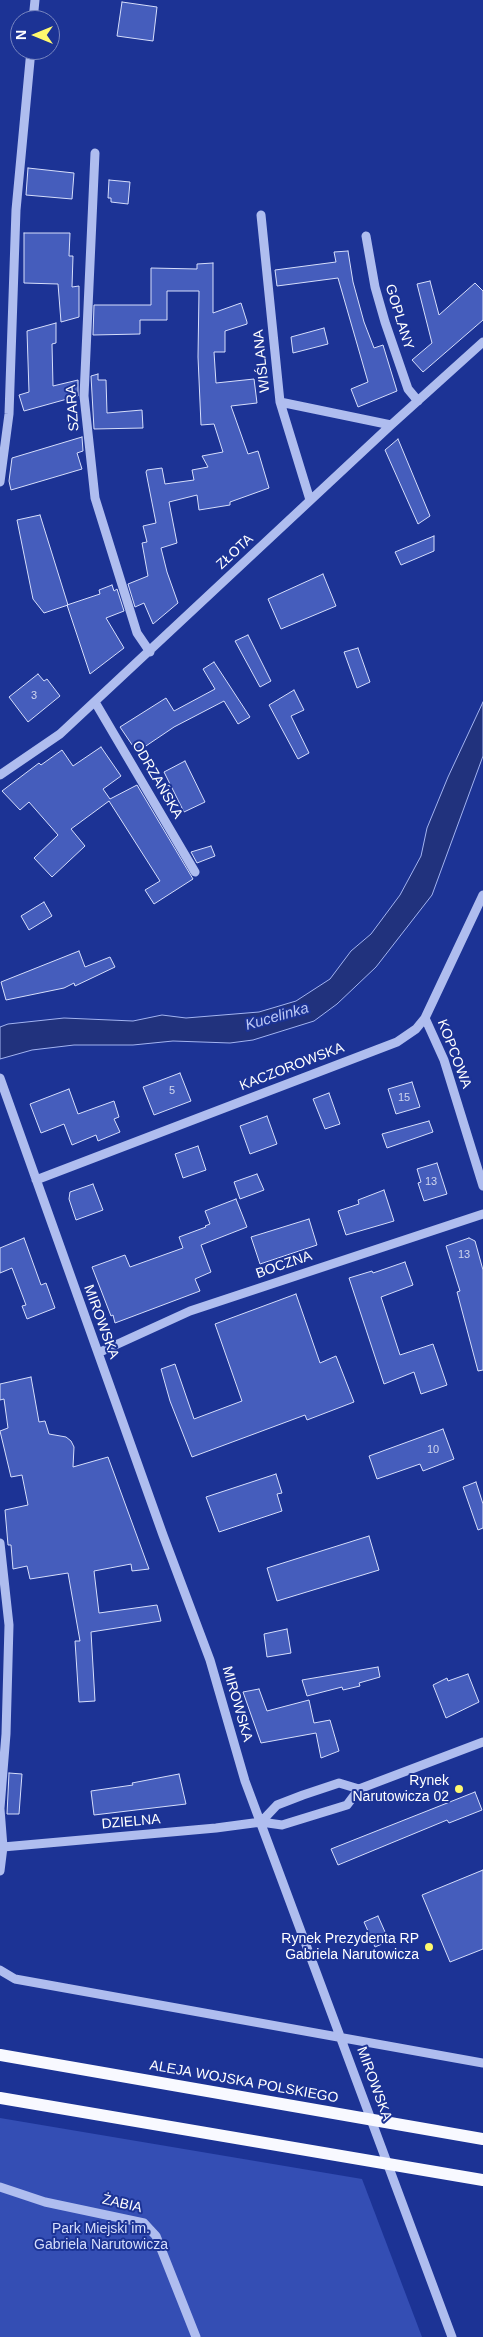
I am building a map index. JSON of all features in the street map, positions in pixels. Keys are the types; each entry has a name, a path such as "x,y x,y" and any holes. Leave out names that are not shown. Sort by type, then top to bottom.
{"main road":[{"name":"ALEJA WOJSKA POLSKIEGO","path":"0,2055 483,2139"},
{"path":"0,2098 483,2180"}],"street":[{"path":"0,482 9,414 16,210 30,60"},
{"name":"SZARA","path":"96,153 84,396 86,415 96,498 138,633 150,652"},
{"name":"WIŚLANA","path":"261,215 280,402 310,500"},
{"name":"GOPLANY","path":"366,236 375,287 385,322 408,388 418,401"},
{"name":"ZŁOTA","path":"0,775 60,734 150,652 310,500 483,342"},
{"path":"280,402 391,425"},
{"name":"ODRZAŃSKA","path":"95,702 195,872"},
{"name":"KACZOROWSKA","path":"36,1180 397,1042 416,1029 425,1018 483,895"},
{"name":"KOPCOWA","path":"425,1018 444,1060 483,1186"},
{"name":"MIROWSKA","path":"1,1080 210,1660 245,1781 452,2337"},
{"name":"BOCZNA","path":"98,1353 190,1312 483,1214"},
{"path":"0,1543 9,1625 6,1734 0,1809 3,1847 0,1871"},
{"path":"261,1822 277,1804 339,1783 359,1789 483,1742"},
{"name":"DZIELNA","path":"3,1847 216,1828 261,1822 282,1825 347,1805 359,1789"},
{"path":"1,1972 15,1979 483,2063"},
{"name":"ŻABIA","path":"0,2187 45,2202 144,2222 156,2236 196,2337"}],"green space":[{"name":"Park Miejski im. Gabriela Narutowicza","path":"0,2118 362,2179 422,2337 0,2337"}],"water":[{"name":"Kucelinka","path":"483,702 483,756 432,895 376,967 337,1004 314,1021 253,1040 230,1043 173,1041 133,1045 74,1045 32,1050 0,1059 0,1027 8,1024 64,1018 133,1021 162,1015 186,1018 259,1012 296,1001 330,979 351,951 371,934 400,895 421,856 427,828 448,777"}],"building":[{"path":"122,2 157,7 153,41 117,36"},
{"path":"28,168 74,173 72,199 26,195"},
{"path":"109,180 130,182 128,204 111,202 111,198 108,198"},
{"path":"24,233 70,233 69,256 73,256 72,287 79,286 79,317 61,322 58,284 24,283"},
{"path":"348,251 353,282 364,322 374,348 383,345 397,391 358,407 351,389 368,382 338,278 277,286 275,270 336,262 334,252"},
{"path":"213,263 213,313 241,303 247,322 247,324 225,331 225,352 214,352 216,383 254,379 257,403 231,406 248,454 258,451 269,488 230,502 230,505 199,510 197,495 169,502 177,543 161,548 178,603 153,624 144,603 135,607 128,584 148,576 142,543 147,542 143,526 156,523 146,472 147,470 162,468 165,484 194,480 192,470 208,467 202,456 223,452 214,424 201,425 198,357 199,291 167,291 167,320 140,320 140,334 93,335 94,305 151,305 151,268 197,269 197,264"},
{"path":"430,281 439,315 475,283 483,291 483,320 423,372 412,360 432,343 417,284"},
{"path":"56,323 56,343 52,344 53,386 78,380 78,396 24,411 19,395 29,392 27,331"},
{"path":"324,328 328,344 293,353 291,337"},
{"path":"98,374 98,380 106,380 107,413 142,410 143,428 94,429 91,376"},
{"path":"82,437 83,451 77,453 82,469 11,490 9,481 12,458"},
{"path":"398,439 430,516 418,524 385,450"},
{"path":"40,515 68,605 44,613 33,599 17,520"},
{"path":"434,536 434,551 401,565 395,552"},
{"path":"323,574 336,606 281,629 268,599"},
{"path":"112,585 114,591 117,589 124,611 106,618 124,648 90,674 67,605 100,594 99,590"},
{"path":"248,635 271,681 260,687 235,641"},
{"path":"358,648 370,682 357,688 344,652"},
{"path":"214,662 250,717 238,724 224,701 174,727 137,752 120,727 166,698 174,711 215,689 203,669"},
{"path":"38,674 44,681 47,679 60,696 28,722 9,697"},
{"path":"294,690 304,710 291,716 309,753 298,759 269,705"},
{"path":"101,747 121,776 103,789 110,799 137,785 193,879 154,904 145,890 160,881 109,801 71,829 85,846 52,877 34,858 58,835 29,802 20,810 2,791 39,763 41,765 62,750 73,766"},
{"path":"185,761 205,802 184,812 164,772"},
{"path":"211,846 215,856 197,863 191,852"},
{"path":"44,902 52,916 29,930 21,916"},
{"path":"79,951 85,967 110,957 115,967 75,986 74,983 64,988 6,1000 1,982"},
{"path":"180,1073 191,1101 154,1115 143,1087"},
{"path":"412,1082 420,1107 396,1114 388,1089"},
{"path":"69,1089 78,1114 114,1101 119,1117 114,1119 120,1132 98,1141 96,1135 72,1145 64,1124 41,1133 30,1104"},
{"path":"329,1093 340,1124 325,1129 313,1099"},
{"path":"267,1116 277,1144 250,1154 240,1126"},
{"path":"429,1121 433,1132 387,1148 382,1134"},
{"path":"198,1146 206,1170 183,1178 175,1154"},
{"path":"437,1163 447,1194 424,1201 418,1183 421,1182 417,1169"},
{"path":"257,1174 264,1190 240,1199 234,1182"},
{"path":"93,1184 103,1210 76,1220 69,1199 70,1192"},
{"path":"384,1190 394,1221 346,1235 338,1211 359,1204 358,1200"},
{"path":"236,1199 247,1227 201,1245 211,1272 195,1279 200,1291 115,1323 92,1267 125,1255 130,1267 183,1248 179,1237 210,1224 205,1211"},
{"path":"309,1219 317,1245 260,1264 251,1237"},
{"path":"24,1238 41,1285 46,1283 55,1308 27,1319 22,1306 26,1305 12,1268 0,1273 0,1248"},
{"path":"469,1238 475,1241 483,1270 483,1370 478,1371 457,1292 460,1291 446,1246"},
{"path":"405,1262 413,1285 381,1297 400,1355 433,1344 447,1385 421,1394 414,1372 384,1384 349,1278 372,1271 373,1273"},
{"path":"296,1294 320,1363 336,1356 354,1402 307,1420 305,1415 192,1457 170,1401 161,1369 175,1364 194,1419 242,1401 215,1324"},
{"path":"31,1377 39,1422 45,1421 49,1434 66,1437 71,1441 74,1447 73,1467 108,1457 149,1569 132,1571 131,1564 94,1571 99,1613 157,1605 161,1621 91,1632 95,1701 79,1702 75,1641 80,1641 68,1573 30,1579 27,1566 13,1569 11,1545 8,1545 5,1510 28,1505 22,1475 11,1477 0,1431 8,1428 4,1399 0,1400 0,1384"},
{"path":"443,1429 454,1459 423,1471 420,1464 377,1479 369,1456"},
{"path":"276,1474 282,1493 277,1494 282,1511 219,1532 206,1497"},
{"path":"476,1482 483,1504 483,1528 478,1530 463,1487"},
{"path":"369,1536 379,1570 277,1601 267,1568"},
{"path":"287,1629 291,1653 267,1657 264,1634"},
{"path":"378,1667 380,1677 359,1683 360,1686 343,1690 342,1687 307,1696 302,1680"},
{"path":"468,1674 479,1702 446,1718 433,1685 447,1678 448,1681"},
{"path":"259,1689 267,1711 309,1700 314,1723 330,1720 339,1751 321,1758 316,1733 261,1743 243,1692"},
{"path":"9,1773 22,1774 19,1814 7,1814"},
{"path":"179,1774 186,1804 94,1815 91,1791 133,1785 132,1783"},
{"path":"475,1792 482,1810 449,1823 447,1820 338,1865 331,1849"},
{"path":"483,1870 483,1949 450,1962 422,1895"},
{"path":"378,1916 389,1941 375,1947 364,1922"}],"place":[{"name":"Rynek Narutowicza 02","path":"459,1789"},
{"name":"Rynek Prezydenta RP Gabriela Narutowicza","path":"429,1947"}]}
